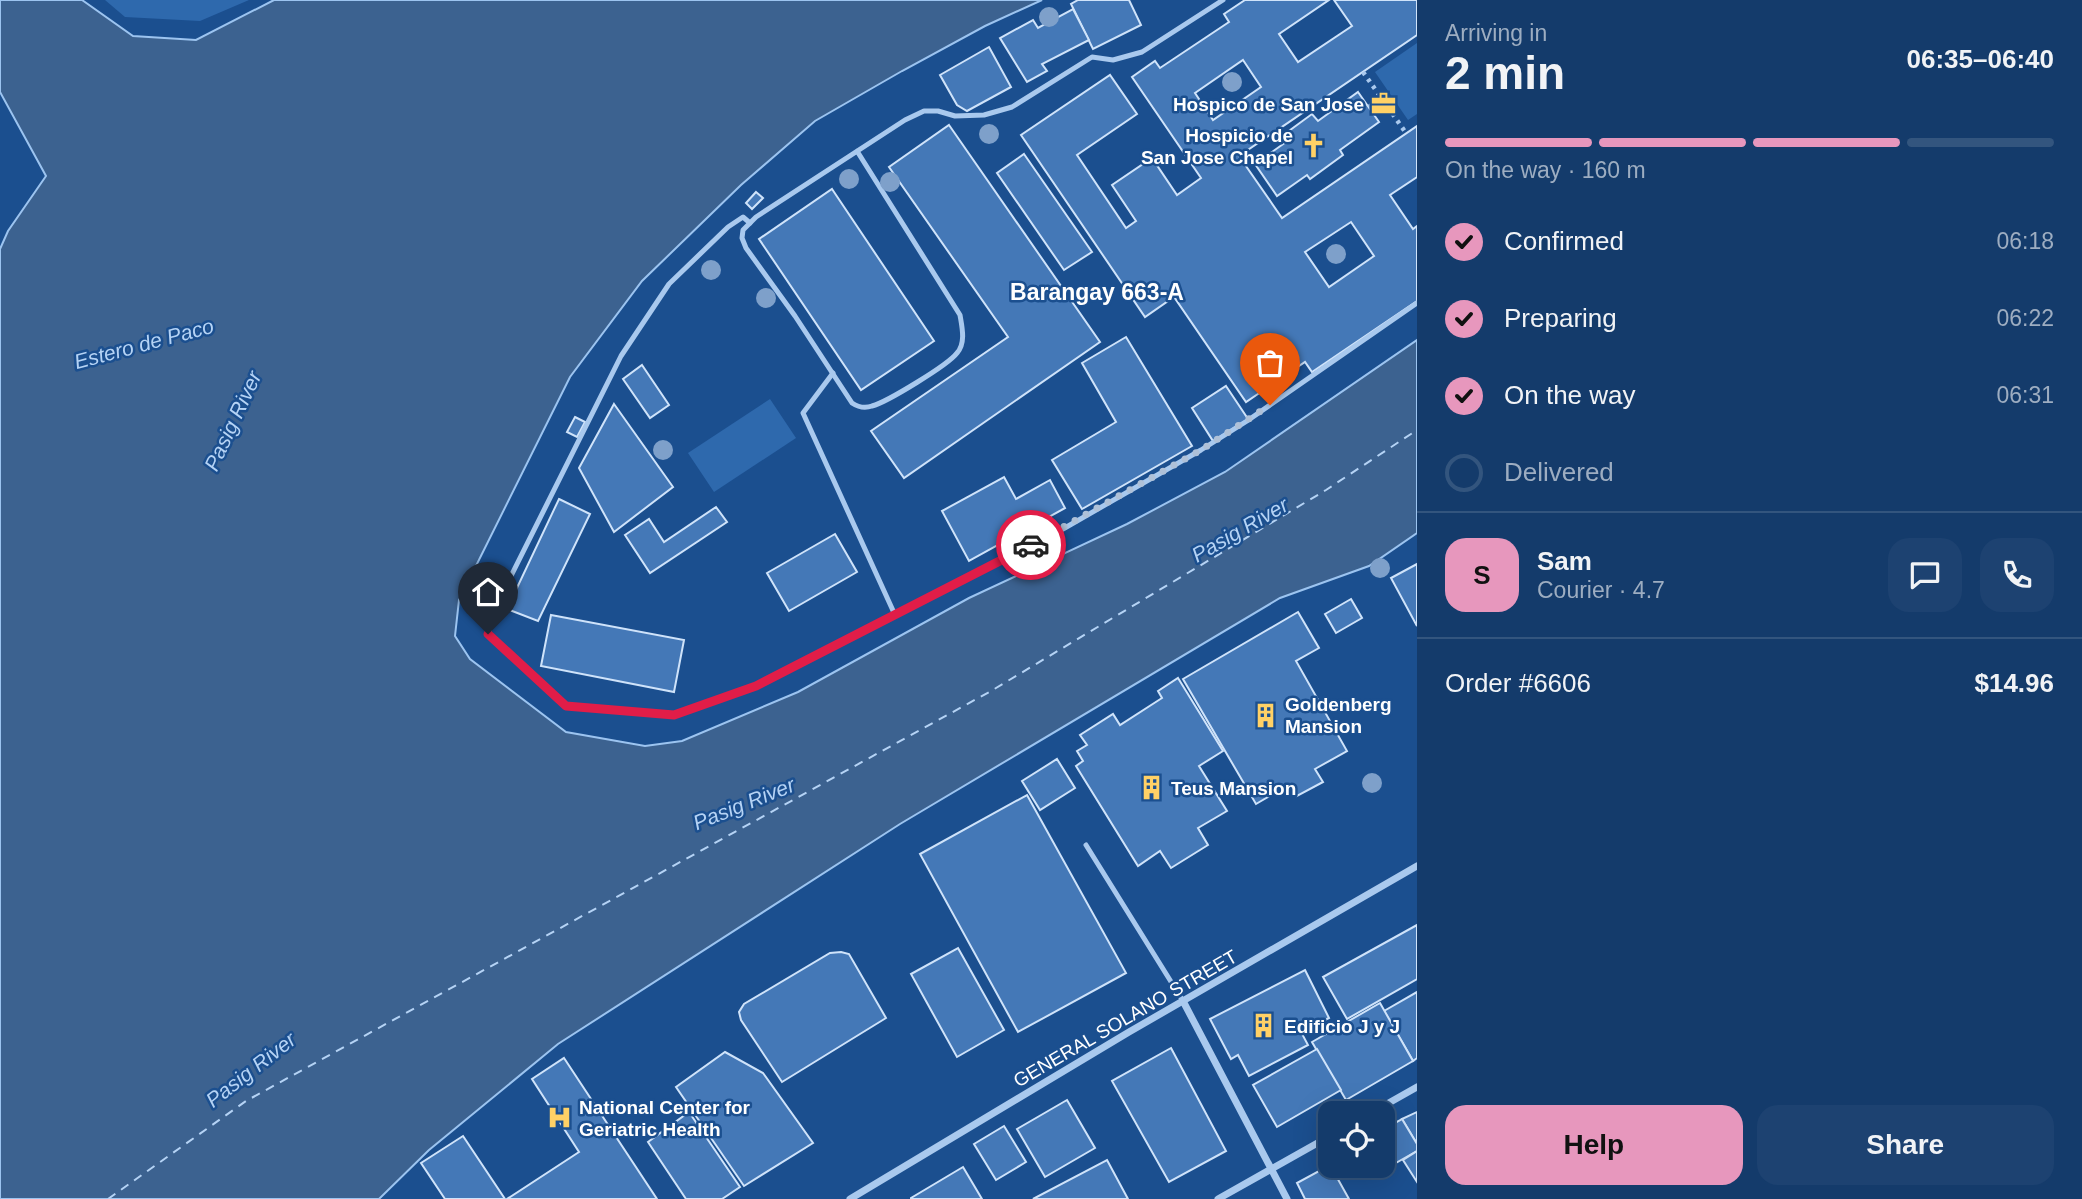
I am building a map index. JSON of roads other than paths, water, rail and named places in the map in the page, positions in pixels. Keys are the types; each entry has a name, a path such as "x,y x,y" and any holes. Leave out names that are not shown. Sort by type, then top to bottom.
{"street":[{"name":"GENERAL SOLANO STREET","path":"850,1199 1182,1001 1417,866"},
{"path":"1182,1001 1287,1199"},
{"path":"1392,1101 1417,1087"},
{"path":"1218,1199 1318,1143"}],"lane":[{"path":"858,151 960,315 963,336 958,352 883,402 869,407 858,407 852,403 746,248 741,233 750,223 858,151 905,120 924,111 938,111 955,116 984,115 1012,107 1092,57 1113,60 1142,51 1223,0"},
{"path":"750,223 743,217 728,227 669,285 621,356 499,600 488,634 566,706 674,715 756,686 1063,529 1201,450 1417,303"},
{"path":"833,373 803,413 895,615"},
{"path":"1086,845 1182,1001"}],"water":[{"path":"0,0 82,0 133,36 196,40 274,0 1042,0 985,26 815,121 741,185 642,281 570,377 459,600 455,636 470,659 566,732 645,746 682,741 798,692 969,598 1127,524 1225,472 1417,340 1417,533 1369,566 1280,598 900,824 558,1044 429,1150 379,1199 0,1199 0,249 8,231 46,176 0,92"}],"place":[{"name":"Hospico de San Jose","path":"1384,104"},
{"name":"Hospicio de San Jose Chapel","path":"1313,146"},
{"name":"Goldenberg Mansion","path":"1265,715"},
{"name":"Teus Mansion","path":"1151,788"},
{"name":"Edificio J y J","path":"1264,1026"},
{"name":"National Center for Geriatric Health","path":"559,1118"}],"district":[{"name":"Barangay 663-A","path":"1097,292"}],"water label":[{"name":"Estero de Paco","path":"144,344"},
{"name":"Pasig River","path":"233,421"},
{"name":"Pasig River","path":"1240,530"},
{"name":"Pasig River","path":"744,804"},
{"name":"Pasig River","path":"251,1070"}]}
